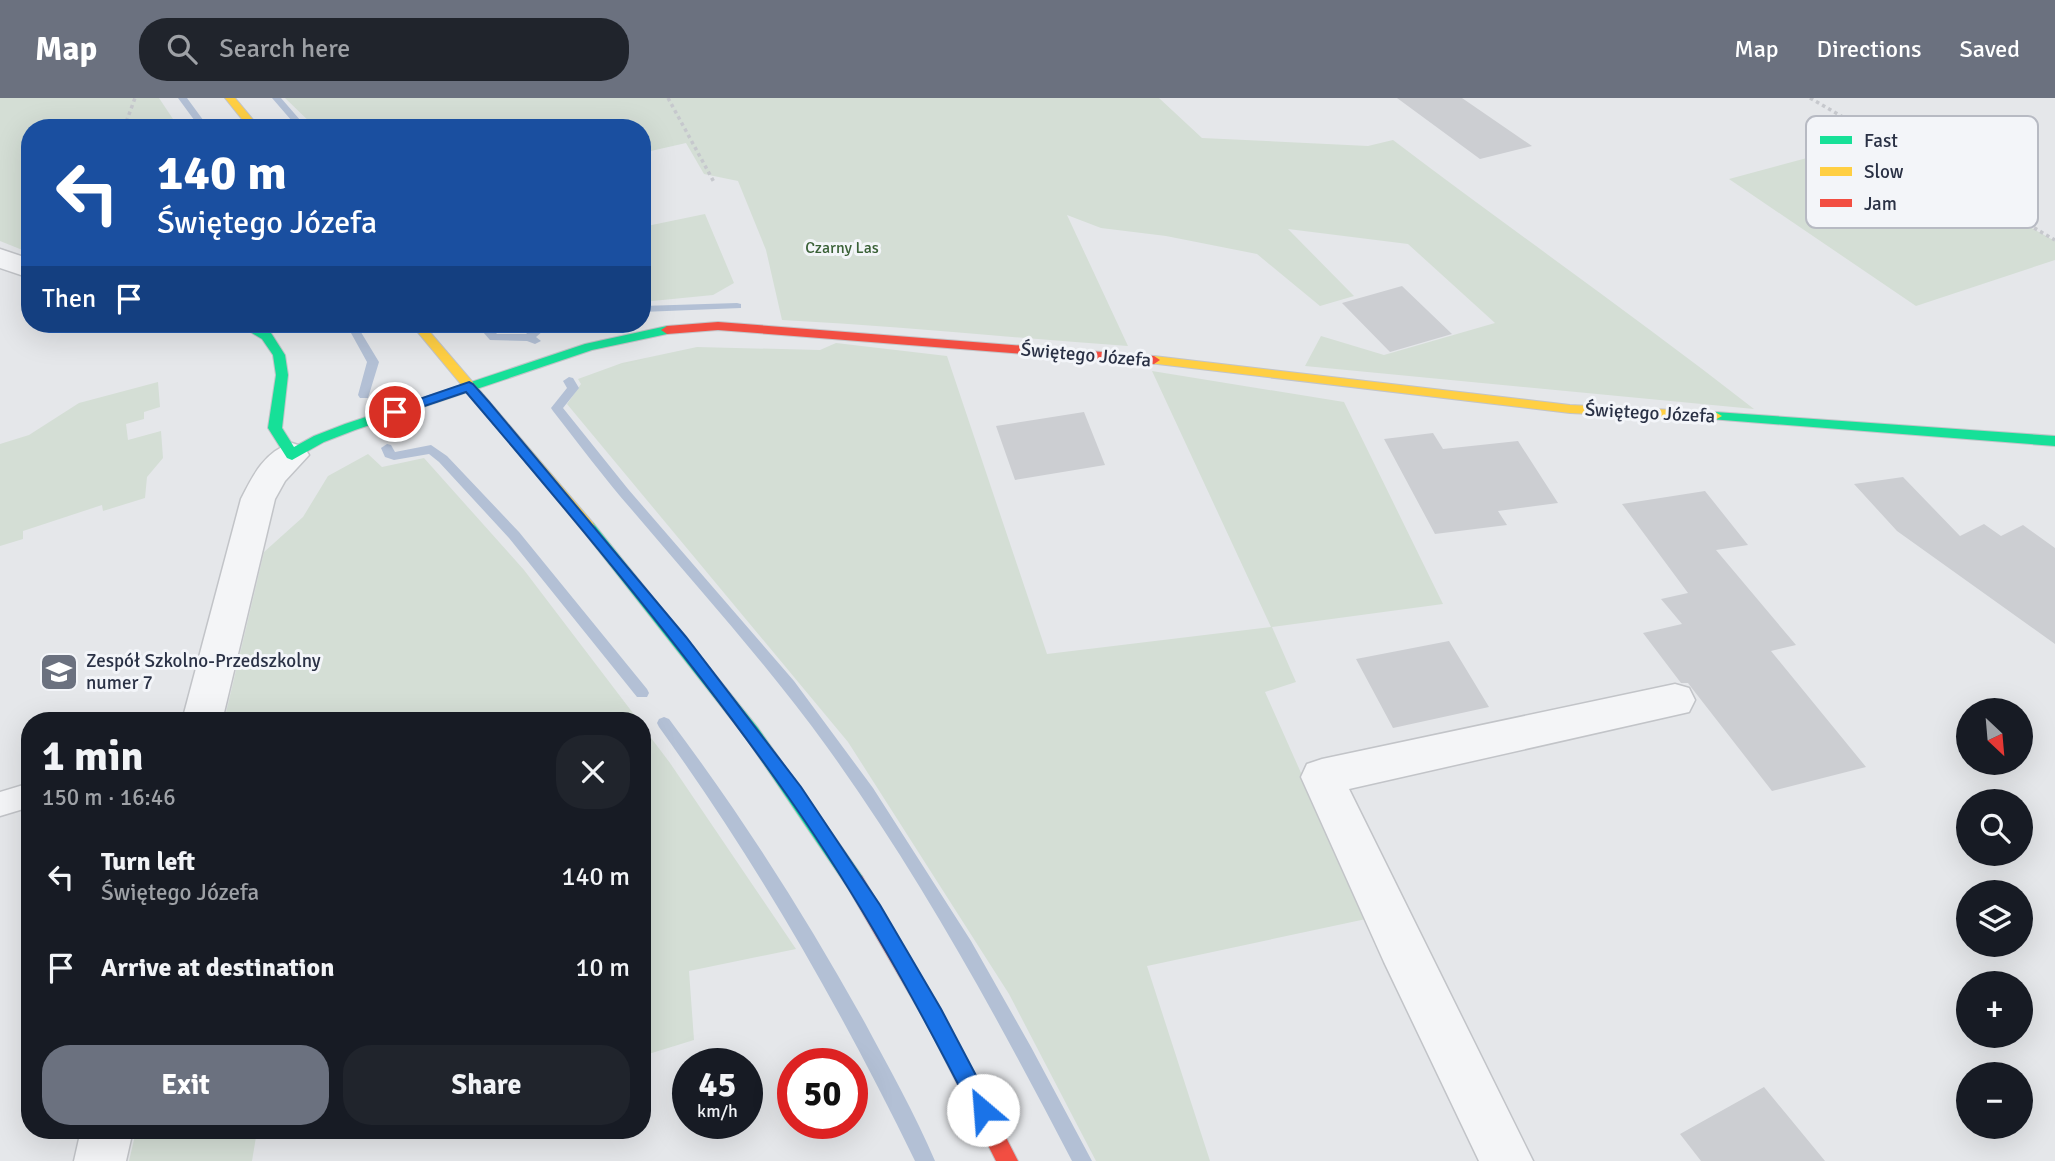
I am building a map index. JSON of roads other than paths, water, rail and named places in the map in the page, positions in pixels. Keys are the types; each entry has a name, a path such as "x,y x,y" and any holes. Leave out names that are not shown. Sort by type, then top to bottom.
{"street":[{"path":"230,98 248,119"},
{"path":"0,258 21,266"},
{"name":"Świętego Józefa","path":"292,455 327,436 627,337 690,327 742,326 1205,364 1570,409 1783,419 2055,441"},
{"path":"204,712 258,499 271,474 292,455 277,434 275,423 282,375 279,355 267,336 261,333"},
{"path":"424,333 680,642 795,793 866,899 920,990 1007,1161"},
{"path":"1507,1161 1401,946 1322,777 1675,700"},
{"path":"100,1161 105,1139"}],"lane":[{"path":"0,804 21,797"}],"waterway":[{"path":"182,98 198,119"},
{"path":"276,98 295,119"},
{"path":"651,309 737,306"},
{"path":"356,333 373,362 364,395"},
{"path":"490,333 494,338 529,337"},
{"path":"529,337 533,333"},
{"path":"529,337 535,341"},
{"path":"569,381 573,388 557,408 624,492 789,685 868,793 965,947 1082,1161"},
{"path":"387,448 389,454 394,456 431,449 443,459 514,535 642,693"},
{"path":"664,723 738,827 806,936 868,1047 925,1161"}],"place":[{"name":"Zespół Szkolno-Przedszkolny numer 7","path":"59,672"}],"park label":[{"name":"Czarny Las","path":"842,248"}]}
